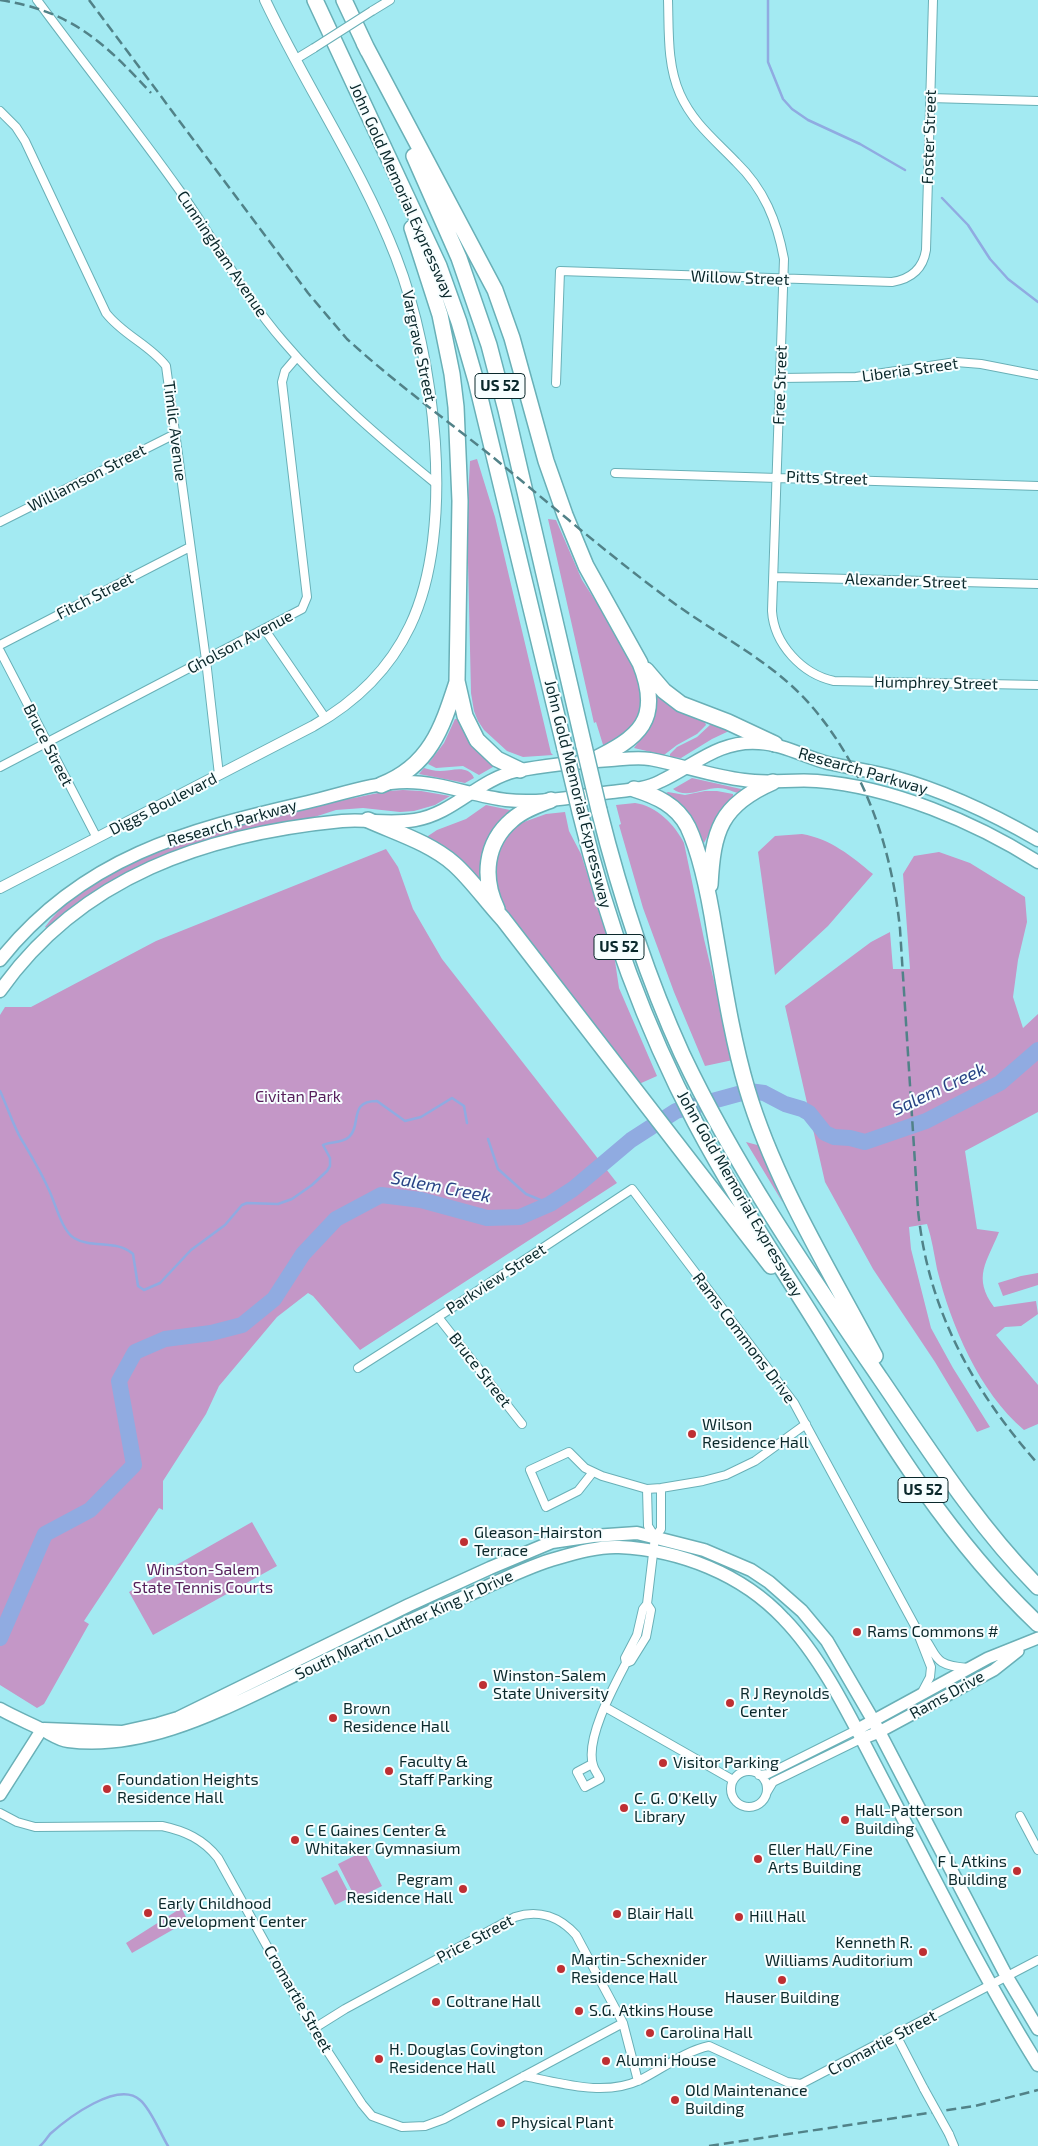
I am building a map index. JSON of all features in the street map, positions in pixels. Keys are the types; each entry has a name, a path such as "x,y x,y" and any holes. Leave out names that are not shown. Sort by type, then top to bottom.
{"highway":[{"name":"John Gold Memorial Expressway","path":"315,0 439,266 468,351 595,870 616,940 642,1008 673,1078 706,1143 828,1342 935,1508 978,1562 1038,1624"},
{"name":"John Gold Memorial Expressway","path":"344,0 448,232 470,286 508,420 584,746 616,874 634,934 663,1008 692,1073 726,1138 840,1319 938,1465 977,1519 1018,1567 1038,1587"},
{"path":"364,43 495,290 512,338 546,461 564,515 586,566 640,663 646,678 649,707 643,724 624,744 591,762"},
{"path":"385,151 432,288 452,374 460,468 457,681 465,716 477,740 497,759 520,770"},
{"path":"640,663 664,691 681,704 728,722 775,744"},
{"path":"381,785 406,773 428,751 442,728 457,681"},
{"path":"709,896 713,846 720,826 740,801 773,782"},
{"path":"634,789 662,799 673,808 685,822 692,838 709,896 732,1024 742,1066 765,1139 787,1190 909,1421"},
{"path":"502,919 491,896 487,878 488,861 492,845 513,819 551,800"},
{"path":"368,820 420,843 446,858 461,871 502,919 828,1342"}],"main road":[{"name":"Research Parkway","path":"0,960 29,926 62,898 91,878 137,853 209,826 381,785 414,782 504,800 551,800 634,789 662,781 712,751 729,745 748,742 775,744 813,758 896,778 924,787 987,812 1038,840"},
{"name":"Research Parkway","path":"0,991 25,958 60,923 100,894 145,870 191,851 238,837 339,821 402,821 428,817 442,811 496,778 520,770 591,762 646,759 743,780 822,782 891,796 972,826 1038,862"},
{"name":"South Martin Luther King Jr Drive","path":"42,1729 122,1732 158,1724 202,1708 409,1605 552,1542 593,1536 637,1533 704,1550 751,1570 769,1582 818,1627 844,1668 876,1726 1007,1977 1038,2029"},
{"name":"South Martin Luther King Jr Drive","path":"0,1709 64,1741 90,1742 135,1738 164,1732 248,1698 415,1617 550,1560 587,1551 616,1547 675,1555 709,1567 746,1587 772,1606 810,1650 858,1734 991,1985 1037,2063"},
{"name":"Rams Drive","path":"876,1726 994,1670 1033,1641"},
{"name":"Rams Drive","path":"876,1726 920,1696 988,1658 1033,1641"},
{"path":"858,1734 876,1726"},
{"path":"0,1796 42,1729"}],"street":[{"name":"Cunningham Avenue","path":"36,0 180,190 260,314 297,357 381,439 436,483"},
{"name":"Vargrave Street","path":"265,0 376,210 404,281 429,383 436,483 429,569 421,599 410,626 395,653 376,678 357,696 326,719"},
{"path":"296,59 390,0"},
{"name":"Free Street","path":"668,0 670,52 674,76 680,94 700,127 738,163 768,203 779,233 784,259 785,279 772,611 776,632 801,664 821,678 834,681"},
{"name":"Foster Street","path":"916,270 923,262 926,250 933,0"},
{"path":"930,98 1038,102"},
{"name":"Timlic Avenue","path":"0,111 16,127 25,141 106,313 114,324 160,358 166,366 206,660 219,775"},
{"name":"Willow Street","path":"556,383 560,272 892,282 908,278 916,270"},
{"name":"Gholson Avenue","path":"0,767 302,609 307,596 282,382 285,371 297,357"},
{"name":"Liberia Street","path":"780,378 856,377 956,362 981,364 1038,375"},
{"name":"Williamson Street","path":"0,522 175,434"},
{"name":"Pitts Street","path":"615,473 1038,486"},
{"name":"Fitch Street","path":"0,645 190,547"},
{"name":"Alexander Street","path":"774,577 1038,584"},
{"path":"265,630 326,719"},
{"name":"Bruce Street","path":"0,651 96,838"},
{"name":"Humphrey Street","path":"834,681 1038,685"},
{"name":"Diggs Boulevard","path":"0,888 326,719"},
{"name":"Parkview Street","path":"358,1368 632,1189"},
{"name":"Rams Commons Drive","path":"632,1189 778,1380 806,1424 915,1626"},
{"name":"Bruce Street","path":"438,1317 522,1424"},
{"path":"593,1472 578,1491 546,1507 530,1470 569,1452 585,1468 593,1472 647,1489 703,1481 726,1475 755,1461 806,1424"},
{"path":"592,1764 595,1733 626,1663 625,1658 637,1635 643,1609 647,1604 655,1537 661,1529 661,1488"},
{"path":"647,1489 648,1526 655,1537"},
{"path":"626,1663 631,1661 640,1647 648,1628 651,1610 647,1604"},
{"path":"915,1626 941,1662 951,1667 970,1668"},
{"path":"915,1626 931,1667 930,1677 920,1696"},
{"path":"632,1645 640,1647"},
{"path":"605,1707 733,1780"},
{"path":"858,1734 773,1782 757,1805 749,1807 741,1805 734,1800 731,1794 733,1780 744,1772 759,1775 768,1774 858,1734"},
{"path":"759,1775 766,1783 766,1794"},
{"name":"Cromartie Street","path":"0,1814 17,1822 35,1827 162,1826 178,1829 202,1841 218,1858 313,2030 362,2104 372,2116 402,2127 425,2126 444,2119 623,2023"},
{"path":"1020,1816 1038,1850"},
{"name":"Price Street","path":"313,2030 339,2012 523,1914 546,1914 566,1925 576,1935 623,2023 638,2081"},
{"name":"Cromartie Street","path":"523,2076 598,2089 612,2088 638,2081 675,2061 709,2046 787,2082 801,2084 1038,1960"},
{"path":"896,2035 954,2146"}],"green space":[{"path":"477,459 495,517 553,755 523,757 507,751 484,730 474,711 471,693 467,518 470,461"},
{"path":"548,519 556,520 582,580 638,674 644,701 634,728 604,748 596,722 594,723"},
{"path":"656,694 677,710 705,722 706,725 697,734 664,755 634,748 647,730"},
{"path":"455,719 459,719 473,745 493,767 479,775 463,766 436,768 428,764 444,743"},
{"path":"711,724 729,731 681,758 670,757 670,754 677,747 697,737"},
{"path":"424,768 438,771 464,770 468,771 474,778 465,783 419,774"},
{"path":"692,778 742,790 738,793 726,789 713,788 683,793 673,789"},
{"path":"403,790 450,796 435,805 414,811 400,812 363,808 336,810 299,822 200,844 48,929 45,927 74,897 112,872 155,852 203,835 252,821 388,791"},
{"path":"705,791 733,794 733,798 721,811 704,843 679,804 666,793 685,795"},
{"path":"635,803 658,812 676,830 684,843 704,939 733,1060 705,1066 674,992 643,908 619,825 621,824 616,805"},
{"path":"486,805 510,810 511,813 483,888 425,838 437,830 466,819"},
{"path":"565,812 569,831 581,854 615,961 619,988 657,1076 639,1084 500,902 493,879 499,844 515,826 546,814"},
{"path":"802,834 831,844 849,855 873,874 828,926 775,975 758,852 775,836"},
{"name":"Civitan Park","path":"386,849 398,867 413,909 442,959 617,1183 360,1350 313,1296 308,1293 277,1317 219,1386 206,1414 163,1481 163,1510 159,1508 84,1621 89,1624 44,1704 37,1708 0,1685 0,1015 5,1007 31,1007 156,941"},
{"path":"939,852 970,863 1025,897 1027,922 1018,960 1013,997 1023,1028 1038,1014 1038,1112 965,1151 977,1229 999,1232 984,1270 984,1287 987,1296 994,1307 1036,1301 1038,1314 1021,1326 1005,1327 996,1335 1038,1385 1038,1424 1024,1430 993,1397 980,1377 959,1335 943,1290 927,1224 909,1227 911,1249 931,1328 953,1368 990,1427 977,1432 935,1362 873,1269 825,1182 785,1006 871,942 890,932 893,969 910,969 903,874 914,856"},
{"path":"746,1142 761,1146 769,1172 783,1203"},
{"path":"1038,1273 1038,1285 1003,1296 998,1283"},
{"name":"Winston-Salem State Tennis Courts","path":"252,1522 277,1566 153,1635 129,1592"},
{"path":"364,1851 382,1886 356,1899 338,1864"},
{"path":"337,1870 351,1897 335,1905 321,1878"},
{"path":"179,1903 188,1921 132,1953 126,1943 178,1910 176,1905"}],"waterway":[{"path":"768,0 768,62 783,99 792,109 808,120 860,144 905,170"},
{"path":"942,198 968,225 990,259 1008,279 1038,302"},
{"name":"Salem Creek","path":"0,1638 45,1534 90,1510 134,1465 119,1381 135,1352 165,1339 211,1333 242,1325 274,1299 303,1254 336,1219 381,1195 421,1200 487,1218 520,1217 550,1204 573,1189 631,1140 676,1111 749,1091 764,1093 785,1104 802,1109 809,1113 825,1133 834,1137 850,1138 865,1142 926,1121 1000,1083 1038,1050"},
{"path":"0,1091 17,1131 45,1181 65,1229 74,1238 81,1241 112,1245 126,1249 133,1254 138,1286 144,1290 160,1283 191,1250 225,1225 242,1205 247,1203 278,1204 292,1199 312,1185 330,1166 330,1158 323,1145 343,1141 349,1137 353,1132 357,1114 362,1105 377,1101 405,1121 421,1117 452,1098 464,1106 467,1123"},
{"path":"488,1139 498,1169 526,1194 550,1204"},
{"path":"40,2146 50,2134 81,2111 107,2098 119,2095 131,2095 144,2104 168,2146"}],"railway":[{"path":"0,0 25,5 67,21 101,44 151,93"},
{"path":"89,0 308,293 347,339 401,385 645,581 686,611 744,649 781,677 814,709 832,733 848,758 874,813 883,841 896,899 900,929 918,1210 923,1247 932,1281 943,1315 974,1377 1014,1436 1038,1464"},
{"path":"709,2146 975,2106 1038,2090"}],"place":[{"name":"Wilson Residence Hall","path":"692,1434"},
{"name":"Gleason-Hairston Terrace","path":"464,1542"},
{"name":"Rams Commons #","path":"857,1632"},
{"name":"Winston-Salem State University","path":"483,1685"},
{"name":"R J Reynolds Center","path":"730,1703"},
{"name":"Brown Residence Hall","path":"333,1718"},
{"name":"Visitor Parking","path":"663,1763"},
{"name":"Faculty & Staff Parking","path":"389,1771"},
{"name":"Foundation Heights Residence Hall","path":"107,1789"},
{"name":"C. G. O'Kelly Library","path":"624,1808"},
{"name":"Hall-Patterson Building","path":"845,1820"},
{"name":"C E Gaines Center & Whitaker Gymnasium","path":"295,1840"},
{"name":"Eller Hall/Fine Arts Building","path":"758,1859"},
{"name":"F L Atkins Building","path":"1017,1871"},
{"name":"Pegram Residence Hall","path":"463,1889"},
{"name":"Early Childhood Development Center","path":"148,1913"},
{"name":"Blair Hall","path":"617,1914"},
{"name":"Hill Hall","path":"739,1917"},
{"name":"Kenneth R. Williams Auditorium","path":"923,1952"},
{"name":"Martin-Schexnider Residence Hall","path":"561,1969"},
{"name":"Hauser Building","path":"782,1980"},
{"name":"Coltrane Hall","path":"436,2002"},
{"name":"S.G. Atkins House","path":"579,2011"},
{"name":"Carolina Hall","path":"650,2033"},
{"name":"H. Douglas Covington Residence Hall","path":"379,2059"},
{"name":"Alumni House","path":"606,2061"},
{"name":"Old Maintenance Building","path":"675,2100"},
{"name":"Physical Plant","path":"501,2123"}]}
